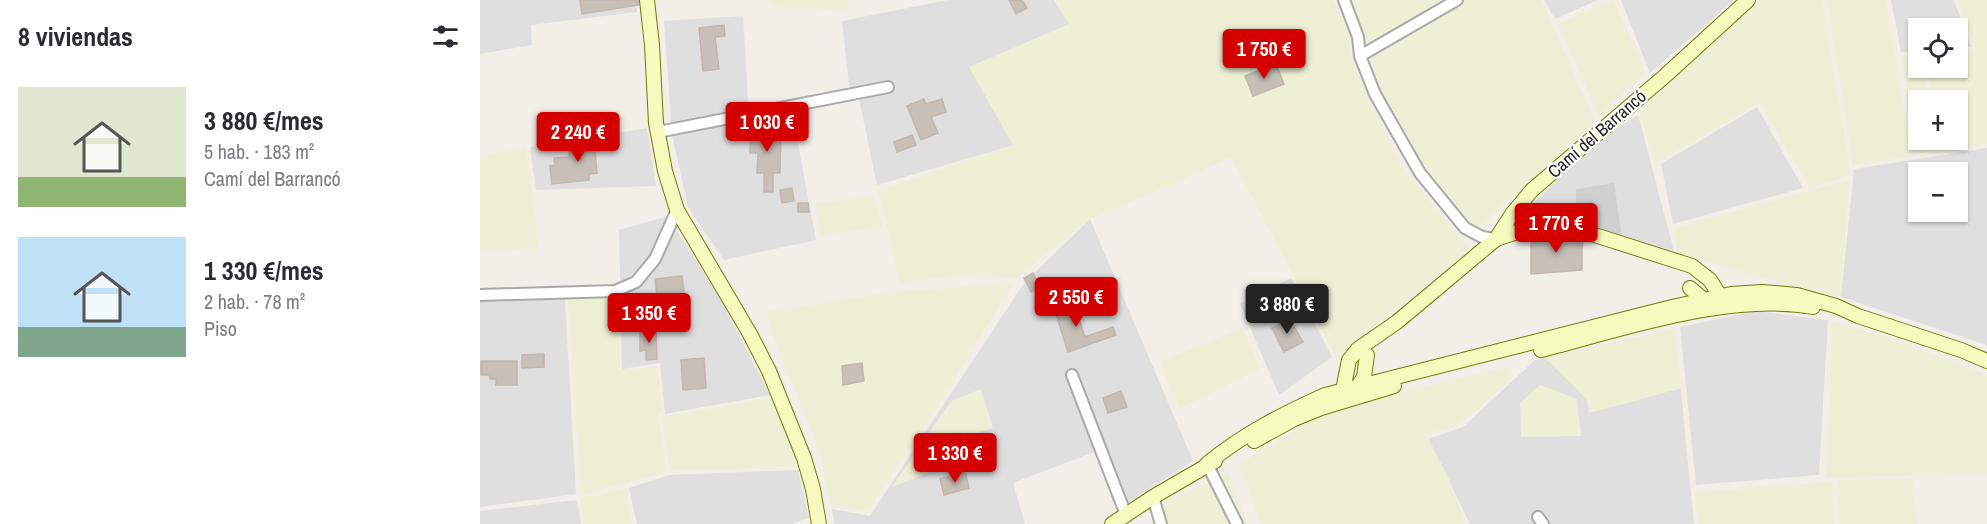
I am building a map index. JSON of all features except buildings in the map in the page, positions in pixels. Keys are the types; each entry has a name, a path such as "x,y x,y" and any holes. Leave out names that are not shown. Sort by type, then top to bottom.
{"main road":[{"path":"646,0 658,132 665,171 677,210 750,334 769,371 804,458 813,489 819,524"},
{"name":"Camí del Barrancó","path":"1343,390 1348,375 1349,360 1358,349 1368,348 1496,239 1512,214 1532,190 1666,75 1748,0"},
{"path":"1496,239 1526,229 1551,225 1579,230 1692,266 1710,280 1720,296"},
{"path":"1678,261 1687,274 1690,288 1685,304"},
{"path":"1662,319 1695,307 1704,300 1710,280"},
{"path":"1690,288 1704,300 1720,301 1749,297 1781,298 1800,305"},
{"path":"1112,524 1278,416 1362,381 1386,379 1720,296 1762,292 1797,295 1836,306 1858,316 1961,350 1987,361"},
{"path":"1207,464 1233,453 1294,419 1378,390 1662,319 1745,303 1800,305 1858,316"},
{"path":"1368,348 1370,362 1386,379"},
{"path":"1312,412 1322,402 1351,393 1362,381 1368,348"},
{"path":"1348,375 1362,381 1370,388 1464,365 1473,367"}],"street":[{"path":"1344,0 1358,37 1360,56 1375,94 1420,173 1465,228 1482,237 1496,239"},
{"path":"1360,56 1457,0"},
{"path":"658,132 888,87"},
{"path":"480,295 615,291 636,282 655,259 677,210"},
{"path":"1072,375 1126,515"},
{"path":"1207,464 1237,524"},
{"path":"1153,497 1161,524"}],"shaded area":[{"path":"480,0 636,0 637,12 531,25 532,45 480,54"},
{"path":"948,0 1054,0 1069,24 1014,145 877,185 859,99 849,84 842,21"},
{"path":"1544,0 1598,0 1555,19"},
{"path":"1621,0 1734,0 1650,73"},
{"path":"1891,0 1954,0 1961,18 1908,18 1908,52 1901,52"},
{"path":"743,16 749,116 791,107 816,240 724,260 688,207 672,135 664,21"},
{"path":"1757,107 1803,188 1673,224 1661,164"},
{"path":"1638,115 1674,251 1622,237 1576,208 1538,217 1534,222 1521,215 1599,140"},
{"path":"647,128 656,186 536,190 530,147"},
{"path":"1987,148 1987,345 1841,297 1854,169"},
{"path":"1614,183 1622,237 1534,222 1538,217 1576,208 1576,189"},
{"path":"668,216 719,297 770,395 665,414 660,363 622,369 619,230"},
{"path":"1090,219 1193,461 1125,504 1105,448 1013,483 1025,524 834,524 832,509 870,516 1024,283"},
{"path":"1291,278 1332,357 1279,395 1240,304"},
{"path":"565,299 576,494 480,507 480,300"},
{"path":"1756,311 1828,320 1819,475 1696,485 1680,327"},
{"path":"1675,329 1694,524 1470,524 1428,439 1463,427 1535,360"},
{"path":"798,470 809,518 791,524 637,524 629,488 670,475"},
{"path":"577,500 581,524 480,524 480,511"}],"green space":[{"path":"771,0 847,0 849,10 772,7"},
{"path":"1054,0 1333,0 1347,30 1353,61 1401,166 1470,250 1336,357 1231,157 1090,219 1017,278 963,274 900,283 878,190 1013,145 969,67 1069,24"},
{"path":"1351,0 1541,0 1596,123 1520,189 1480,228 1467,221 1414,152 1372,73 1373,62 1367,39"},
{"path":"1614,0 1645,73 1599,116 1558,24"},
{"path":"1759,0 1822,0 1849,162 1849,176 1810,188 1760,103 1656,163 1639,112"},
{"path":"1827,0 1886,0 1908,137 1908,150 1910,150 1911,156 1853,166"},
{"path":"1958,0 1987,0 1987,144 1968,147 1968,90 1932,90 1930,78 1968,78 1968,51 1975,48 1968,28 1968,18 1964,18"},
{"path":"1908,55 1908,78 1925,78 1928,90 1908,90 1908,102 1901,56"},
{"path":"526,147 539,248 480,251 480,157"},
{"path":"1915,150 1939,150 1916,154"},
{"path":"1849,180 1841,297 1756,276 1678,253 1674,228"},
{"path":"874,197 883,227 820,235 815,203"},
{"path":"1013,284 939,404 867,512 830,504 820,454 764,312 902,291"},
{"path":"617,295 620,370 657,367 662,413 658,414 667,472 581,495 568,299"},
{"path":"1832,321 1903,342 1987,375 1987,474 1826,478"},
{"path":"1242,328 1261,369 1179,409 1160,362"},
{"path":"1675,329 1682,388 1589,413 1587,399 1545,358"},
{"path":"1508,367 1510,380 1459,425 1426,434 1449,479 1466,524 1261,524 1239,464 1329,410"},
{"path":"1540,385 1577,399 1581,436 1521,437 1520,403"},
{"path":"981,389 993,428 974,434 979,453 892,487 951,401"},
{"path":"772,398 797,467 670,471 661,417"},
{"path":"1228,472 1247,524 1165,524 1160,506"},
{"path":"1912,479 1918,524 1839,524 1837,480"},
{"path":"1832,482 1834,524 1698,524 1695,492"},
{"path":"625,489 633,524 584,524 581,498"}]}
